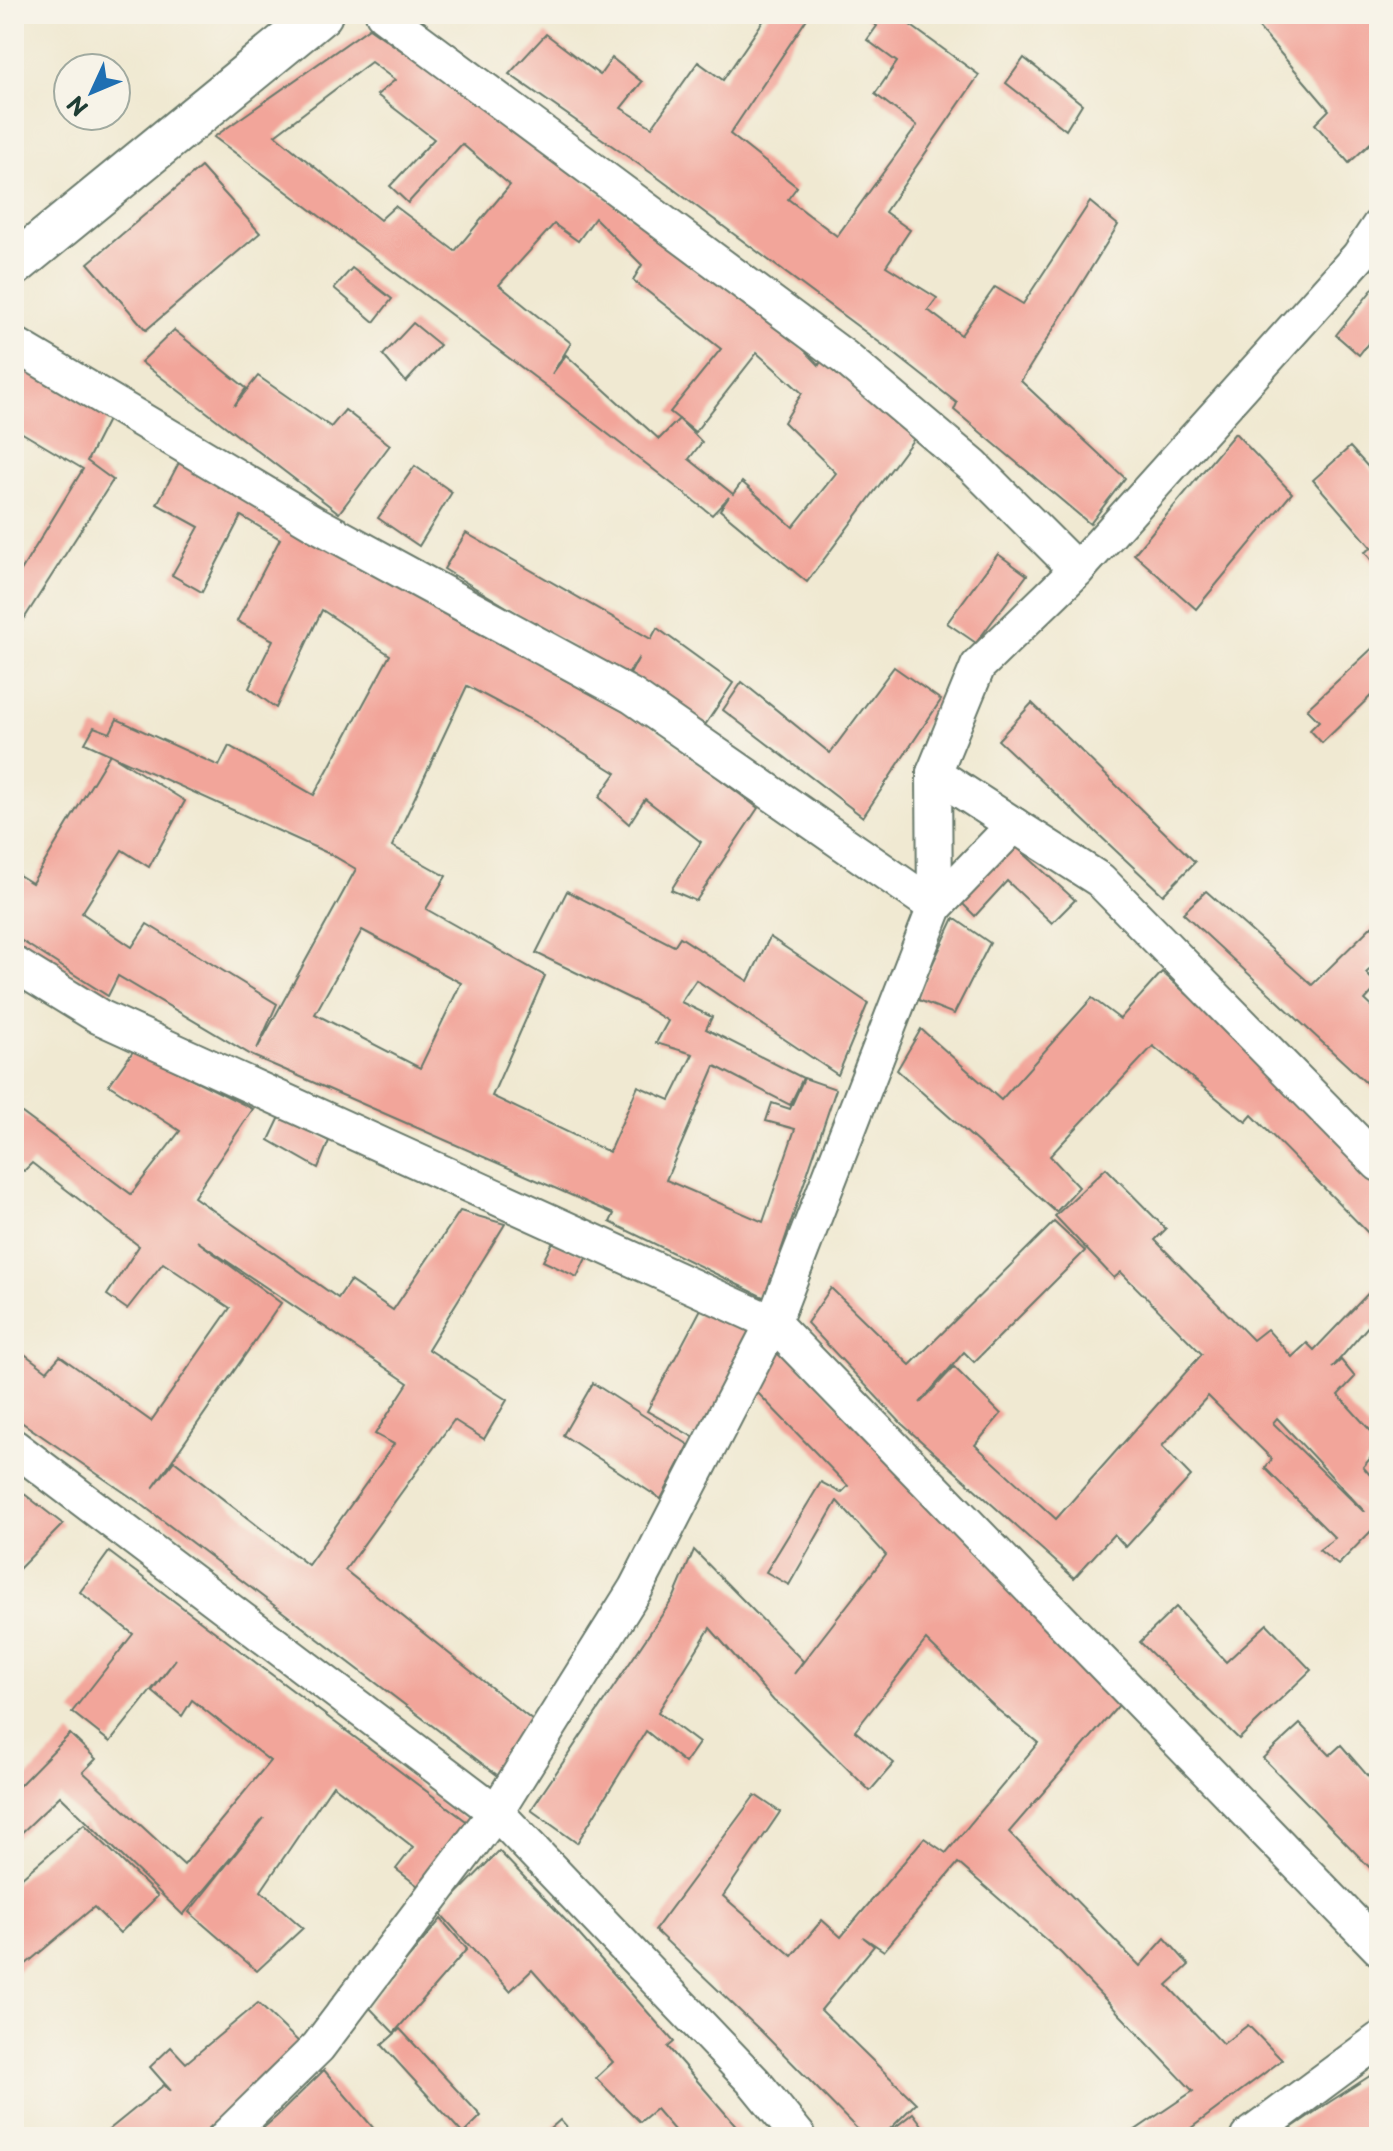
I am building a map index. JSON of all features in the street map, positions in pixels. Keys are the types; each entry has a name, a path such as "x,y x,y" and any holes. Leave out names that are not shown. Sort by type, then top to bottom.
{"street":[{"path":"14,265 321,14"},
{"path":"383,14 844,357 973,466 1077,570"},
{"path":"226,2137 318,2047 496,1812 636,1588 773,1323 935,907 934,773 978,666 1077,570 1359,256 1379,226"},
{"path":"14,344 316,524 632,696 935,907"},
{"path":"934,773 1100,880 1379,1164"},
{"path":"935,907 1014,825"},
{"path":"14,964 100,1017 773,1323 1379,1948"},
{"path":"14,1447 496,1812 755,2083 799,2137"},
{"path":"1248,2137 1379,2040"}],"building":[{"path":"768,14 810,14 730,134 797,187 788,199 837,236 917,126 875,94 897,62 867,40 877,26 860,14 895,14 979,75 885,212 910,230 886,266 937,298 928,310 961,335 995,287 1023,304 1090,202 1118,225 1021,381 1125,478 1090,524 954,410 957,403 895,354 657,177 509,74 546,34 600,75 612,58 642,82 621,108 652,127 698,62 723,80"},
{"path":"1247,14 1379,14 1379,52 1373,58 1379,66 1379,135 1349,163 1315,124 1329,110"},
{"path":"369,28 470,98 780,325 819,365 823,358 916,436 807,582 720,510 729,497 712,515 545,385 214,137","holes":["371,62 395,80 377,95 434,139 390,186 408,203 462,144 510,185 455,251 395,206 380,220 275,135","595,218 642,265 633,280 721,349 670,412 679,419 659,439 566,355 552,374 571,343 499,285 554,224 578,241","757,353 802,393 784,422 836,473 793,527 742,482 733,494 689,459 702,442 679,419 695,432"]},
{"path":"1024,58 1082,104 1066,130 1006,83"},
{"path":"201,167 260,233 146,330 88,263"},
{"path":"352,268 392,299 374,322 334,288"},
{"path":"1379,281 1379,329 1359,355 1336,335"},
{"path":"413,323 440,345 406,382 383,355"},
{"path":"174,330 246,388 234,406 258,376 331,427 345,410 390,445 339,513 141,362"},
{"path":"14,352 112,412 87,461 113,480 22,622 14,617 14,582 83,469 14,428"},
{"path":"1235,433 1292,493 1196,609 1134,554"},
{"path":"1350,447 1379,479 1379,570 1365,552 1372,548 1313,480"},
{"path":"182,457 457,612 556,675 649,725 758,808 696,901 671,890 701,842 645,799 629,824 599,797 616,773 533,721 467,686 392,846 446,876 426,909 545,976 492,1096 609,1152 638,1086 670,1100 693,1054 656,1043 668,1021 639,1003 536,953 567,891 674,946 680,937 748,981 770,937 868,1003 838,1075 696,980 681,1002 712,1017 706,1029 803,1078 790,1105 715,1066 666,1180 763,1222 795,1129 766,1121 772,1103 790,1109 804,1078 836,1089 765,1298 610,1222 614,1214 253,1056 118,976 108,996 14,936 14,872 32,883 110,754 85,743 94,727 110,733 117,719 219,766 229,746 314,795 390,655 322,610 276,708 249,688 273,640 237,621 280,539 241,516 202,592 172,575 199,527 157,504","holes":["112,755 332,855 356,869 257,1049 277,1004 147,924 132,947 82,913 122,850 149,867 185,801","362,930 461,983 420,1068 315,1014"]},
{"path":"415,466 452,492 419,546 378,518"},
{"path":"466,533 651,639 657,628 733,683 705,725 630,674 639,657 625,679 444,569"},
{"path":"998,554 1027,575 976,643 947,623"},
{"path":"1379,642 1379,688 1322,743 1310,730 1319,721 1307,709"},
{"path":"894,667 941,700 863,817 723,710 742,682 830,753"},
{"path":"1032,703 1195,862 1163,895 998,740"},
{"path":"1010,841 1075,900 1052,923 1007,881 975,916 956,897"},
{"path":"1206,891 1312,985 1379,919 1379,961 1366,973 1378,986 1365,1000 1379,1013 1379,1095 1183,913"},
{"path":"954,918 990,943 954,1014 916,999"},
{"path":"1162,972 1282,1079 1379,1177 1379,1244 1252,1115 1246,1122 1153,1046 1050,1156 1079,1187 1056,1212 897,1070 921,1029 1001,1100 1092,998 1120,1019"},
{"path":"134,1050 253,1109 194,1197 338,1298 350,1281 393,1310 460,1211 505,1224 428,1349 507,1400 484,1439 454,1420 345,1570 543,1729 505,1781 141,1504 14,1417 14,1346 47,1371 60,1356 151,1421 230,1308 163,1263 127,1309 107,1295 139,1246 32,1163 24,1171 14,1164 14,1107 131,1194 180,1131 109,1085","holes":["197,1241 408,1383 375,1434 394,1444 308,1565 174,1461 153,1488 281,1303"]},
{"path":"281,1115 329,1141 318,1168 269,1140"},
{"path":"1106,1168 1166,1229 1155,1240 1253,1340 1267,1329 1292,1357 1307,1343 1314,1350 1379,1282 1379,1334 1370,1324 1332,1368 1341,1360 1355,1377 1338,1395 1379,1440 1379,1448 1363,1467 1379,1485 1379,1527 1377,1525 1338,1565 1319,1550 1335,1538 1265,1468 1272,1459 1208,1396 1162,1446 1191,1476 1126,1547 1114,1534 1074,1578 902,1424 807,1323 831,1288 910,1365 1054,1222 1085,1251 974,1362 964,1352 920,1403 954,1367 1001,1414 975,1445 1056,1519 1202,1354 1121,1272 1114,1278 1055,1216","holes":["1277,1418 1364,1511 1273,1423"]},
{"path":"553,1242 587,1256 577,1277 543,1261"},
{"path":"702,1307 760,1337 706,1444 647,1411"},
{"path":"779,1344 1125,1698 1009,1832 1140,1966 1165,1938 1189,1965 1167,1985 1223,2044 1248,2025 1282,2060 1179,2137 1125,2137 1193,2091 1061,1953 958,1863 884,1951 863,1937 874,1946 821,2010 916,2103 882,2137 865,2137 761,2031 655,1930 755,1795 780,1812 723,1896 792,1956 822,1920 841,1937 924,1838 946,1853 1038,1743 997,1709 926,1640 855,1731 894,1763 870,1791 794,1716 774,1701 710,1628 658,1712 699,1743 685,1763 646,1731 577,1843 531,1810 674,1597 694,1550 803,1661 794,1674 886,1555 837,1501 789,1585 766,1572 821,1482 841,1493 848,1486 755,1390"},
{"path":"593,1383 689,1445 661,1499 563,1435"},
{"path":"14,1486 63,1524 14,1574"},
{"path":"109,1552 470,1824 422,1889 396,1869 413,1847 333,1785 261,1891 303,1928 257,1971 189,1912 264,1818 183,1915 60,1796 14,1840 14,1791 70,1734 96,1759 83,1772 184,1865 270,1761 192,1700 182,1716 152,1691 176,1659 110,1742 72,1712 133,1634 80,1592"},
{"path":"1176,1607 1226,1662 1267,1624 1311,1670 1239,1739 1140,1642"},
{"path":"1300,1724 1330,1755 1341,1745 1379,1789 1379,1802 1375,1807 1379,1812 1379,1877 1263,1758"},
{"path":"84,1824 158,1896 120,1933 94,1907 14,1974 14,1884"},
{"path":"499,1851 576,1931 674,2042 668,2047 746,2137 680,2137 656,2109 640,2122 596,2078 613,2062 532,1970 510,1991 439,1912"},
{"path":"441,1919 467,1949 394,2033 368,2006"},
{"path":"258,2003 302,2045 199,2137 100,2137 164,2085 171,2091 150,2067 171,2047 186,2063"},
{"path":"400,2029 481,2116 463,2134 382,2045"},
{"path":"324,2070 381,2137 253,2137 276,2117"},
{"path":"1379,2070 1379,2137 1278,2137 1328,2103"},
{"path":"913,2113 931,2137 883,2137"},
{"path":"560,2120 575,2137 541,2137"}]}
